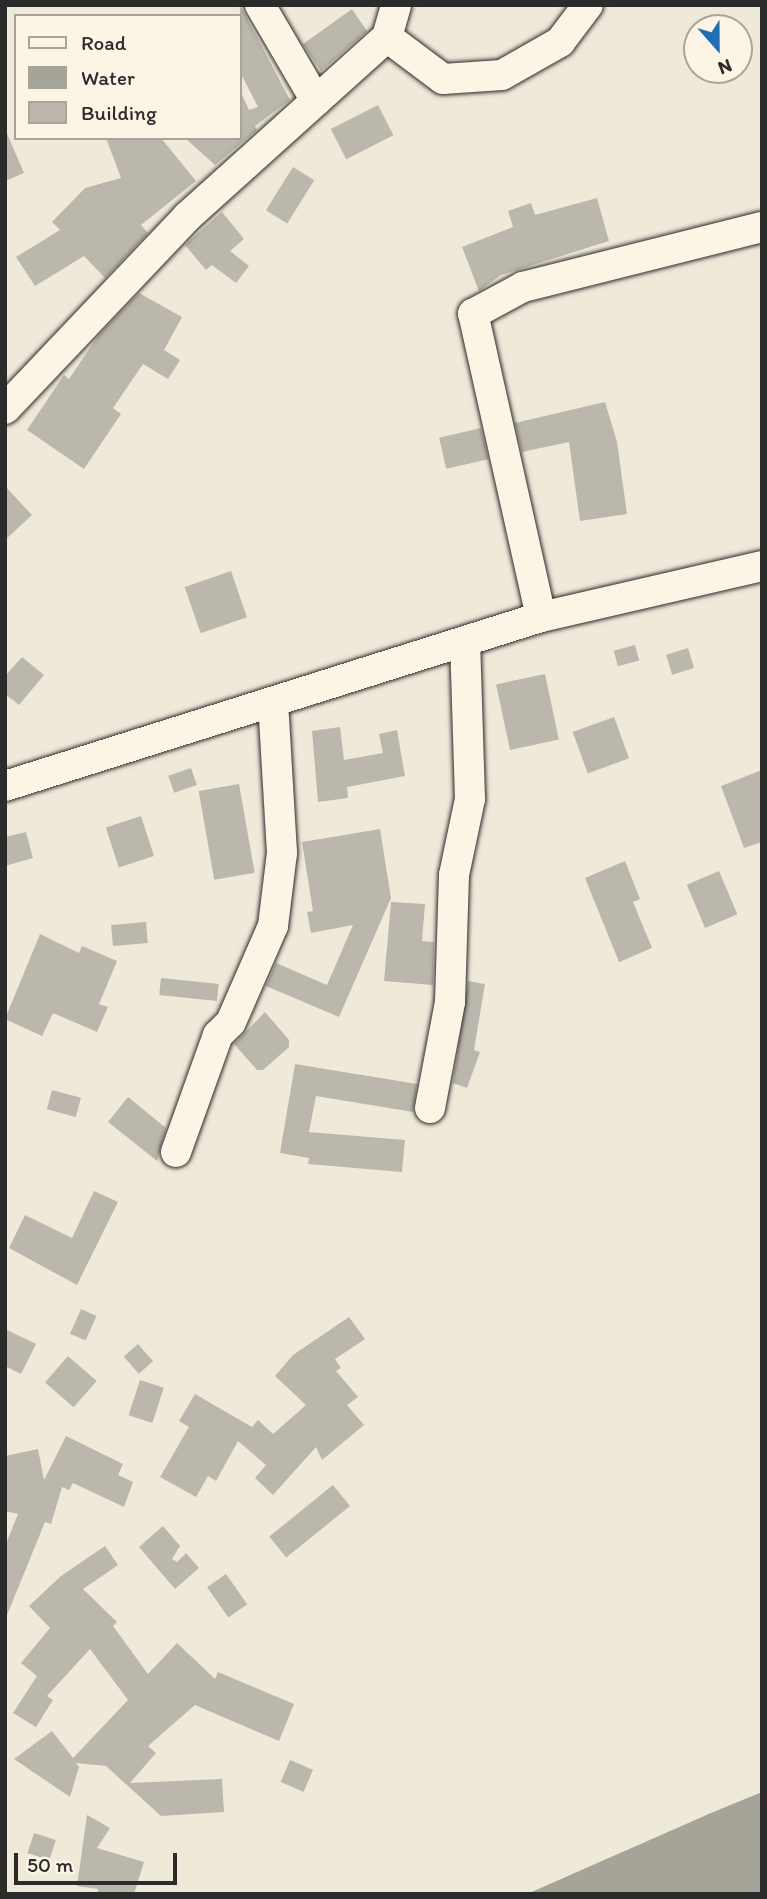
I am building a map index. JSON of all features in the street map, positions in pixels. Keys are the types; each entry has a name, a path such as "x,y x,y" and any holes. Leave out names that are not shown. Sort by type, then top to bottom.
{"street":[{"path":"260,5 316,101"},
{"path":"5,409 187,217 387,37 396,5"},
{"path":"387,37 443,79 502,75 560,42 588,5"},
{"path":"541,617 474,314 523,286 762,227"},
{"path":"5,786 541,617 762,566"},
{"path":"430,1108 450,1002 454,875 470,799 465,642"},
{"path":"176,1152 218,1035 231,1022 273,926 282,853 273,702"}],"water":[{"path":"762,1792 762,1894 527,1894 711,1813"}],"building":[{"path":"240,5 290,100 255,126 257,130 215,165 187,140 242,140 242,94 249,110 258,107 242,76"},
{"path":"352,9 367,31 321,71 303,44"},
{"path":"378,105 393,135 346,159 331,129"},
{"path":"5,129 24,173 5,181"},
{"path":"107,140 163,140 196,181 141,225 148,233 105,278 84,256 35,286 16,257 60,230 52,222 85,188 121,178"},
{"path":"293,167 314,180 287,223 266,210"},
{"path":"597,198 609,241 501,275 479,291 462,247 513,227 508,211 531,203 535,215"},
{"path":"222,212 244,239 230,251 249,266 236,283 212,265 206,270 185,245"},
{"path":"139,293 182,317 164,350 180,360 168,379 143,364 113,408 121,414 84,469 27,430 64,375 69,379 98,336"},
{"path":"605,402 617,442 627,514 580,521 569,442 522,452 515,423"},
{"path":"481,428 488,459 446,469 439,438"},
{"path":"5,486 32,515 5,540"},
{"path":"231,571 247,617 201,633 185,587"},
{"path":"635,645 639,660 618,666 614,651"},
{"path":"688,648 694,668 672,675 666,655"},
{"path":"22,657 44,675 19,705 5,694 5,676"},
{"path":"545,674 559,740 510,750 496,684"},
{"path":"614,717 629,758 588,773 573,732"},
{"path":"340,727 344,760 383,753 379,734 397,730 405,776 347,787 348,798 318,802 312,731"},
{"path":"191,768 197,785 174,793 168,776"},
{"path":"762,770 762,842 744,848 721,786"},
{"path":"239,784 255,873 214,880 199,791"},
{"path":"141,816 154,856 119,867 106,827"},
{"path":"380,829 391,898 339,1017 266,986 276,963 327,985 353,925 311,933 307,912 313,911 302,842"},
{"path":"26,832 33,858 5,866 5,837"},
{"path":"625,861 640,899 633,902 652,948 619,962 585,878"},
{"path":"719,871 737,914 705,928 687,885"},
{"path":"391,902 425,904 422,941 434,942 433,985 384,981"},
{"path":"146,922 148,943 113,946 111,925"},
{"path":"40,934 79,953 82,946 117,961 99,1004 108,1007 97,1032 53,1013 42,1036 5,1019"},
{"path":"161,978 219,984 217,1001 159,995"},
{"path":"468,981 485,984 474,1050 480,1052 467,1088 453,1083"},
{"path":"265,1012 289,1040 289,1047 263,1070 257,1070 234,1044"},
{"path":"295,1064 417,1084 413,1112 316,1096 309,1132 405,1140 402,1172 308,1164 309,1158 280,1153"},
{"path":"52,1090 81,1098 76,1117 47,1109"},
{"path":"128,1097 166,1128 157,1161 108,1122"},
{"path":"94,1191 118,1202 77,1285 9,1248 25,1215 72,1238"},
{"path":"81,1309 97,1316 86,1341 70,1334"},
{"path":"349,1317 365,1339 335,1359 341,1368 336,1371 358,1397 347,1405 364,1425 322,1460 316,1447 273,1495 255,1478 266,1465 238,1441 216,1481 208,1476 196,1497 160,1477 189,1427 179,1421 195,1394 252,1427 258,1420 273,1434 306,1405 275,1376 293,1355"},
{"path":"5,1329 36,1344 21,1374 5,1366"},
{"path":"138,1344 153,1361 139,1374 124,1356"},
{"path":"68,1356 97,1381 74,1407 45,1382"},
{"path":"140,1380 164,1388 152,1423 129,1415"},
{"path":"66,1436 123,1464 118,1475 133,1482 124,1507 73,1483 69,1490 62,1487 51,1524 45,1522 5,1620 5,1546 18,1514 5,1511 5,1456 38,1449 44,1480"},
{"path":"333,1485 350,1506 286,1558 269,1537"},
{"path":"163,1526 180,1546 172,1559 177,1562 186,1553 199,1568 175,1589 139,1547"},
{"path":"105,1546 118,1565 83,1589 117,1622 113,1626 148,1674 177,1643 215,1679 218,1672 294,1704 279,1741 195,1705 148,1746 156,1753 130,1783 222,1779 224,1812 161,1816 106,1766 76,1763 79,1767 70,1797 14,1759 52,1731 73,1758 128,1700 90,1649 47,1696 53,1700 36,1727 13,1713 37,1676 21,1663 50,1628 29,1606 61,1576"},
{"path":"226,1574 247,1604 228,1618 207,1587"},
{"path":"290,1760 313,1770 304,1792 281,1782"},
{"path":"87,1815 110,1828 97,1848 144,1862 134,1894 97,1894 98,1889 77,1886"},
{"path":"34,1833 56,1840 49,1860 28,1853"}]}
